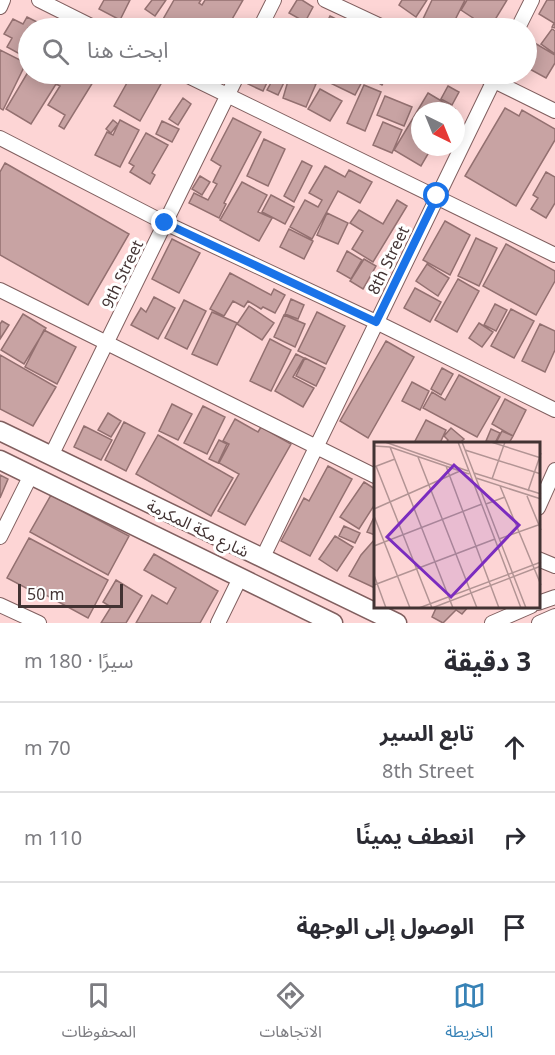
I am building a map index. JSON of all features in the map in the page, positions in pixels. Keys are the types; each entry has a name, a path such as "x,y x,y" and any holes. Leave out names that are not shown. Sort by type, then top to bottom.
{"main road":[{"name":"شارع مكة المكرمة","path":"0,431 397,623"},
{"name":"شارع مكة المكرمة","path":"0,460 333,623"}],"street":[{"path":"0,7 3,0"},
{"path":"39,0 75,18"},
{"path":"265,18 274,0"},
{"path":"325,0 364,18"},
{"path":"523,18 532,0"},
{"path":"204,84 555,255"},
{"name":"9th Street","path":"51,456 233,84"},
{"name":"8th Street","path":"262,559 492,84"},
{"path":"507,84 555,111"},
{"path":"0,138 165,223 376,322 555,410"},
{"path":"0,290 374,475"},
{"path":"540,504 555,470"},
{"path":"0,537 31,476"},
{"path":"540,560 555,566"},
{"path":"218,623 240,578"},
{"path":"540,602 555,597"},
{"path":"0,605 39,623"},
{"path":"500,616 525,608"},
{"path":"538,623 555,616"}],"building":[{"path":"104,0 130,0 121,18 116,18 99,9"},
{"path":"152,0 166,0 155,16 145,9"},
{"path":"174,0 201,0 199,3 202,5 205,0 243,0 233,18 164,18"},
{"path":"297,0 302,0 313,7 307,18 298,18 289,13"},
{"path":"402,0 427,0 416,17 399,5"},
{"path":"432,0 465,0 456,18 423,18"},
{"path":"467,0 507,0 496,18 473,18 461,10"},
{"path":"547,0 555,0 555,28 552,27 554,23 539,14"},
{"path":"13,19 18,22 18,53 7,47 12,38 4,34"},
{"path":"552,29 555,31 555,54 541,44"},
{"path":"537,44 555,55 555,63 546,78 537,73"},
{"path":"0,50 18,59 18,79 3,110 0,108"},
{"path":"21,84 56,84 31,124 6,109"},
{"path":"56,84 92,84 64,129 59,126 65,115 48,105 60,86"},
{"path":"126,84 161,84 140,121 114,106"},
{"path":"248,84 266,84 263,91"},
{"path":"270,84 283,84 278,95 267,90"},
{"path":"287,84 316,84 306,107 283,98"},
{"path":"332,84 361,84 355,95"},
{"path":"364,85 381,92 365,131 347,123"},
{"path":"448,86 459,92 454,102 441,99"},
{"path":"320,89 342,101 330,121 308,109"},
{"path":"428,93 443,102 423,102"},
{"path":"385,96 411,107 404,126 377,115"},
{"path":"183,98 191,104 178,125 169,119"},
{"path":"505,108 519,116 522,110 555,129 555,140 516,206 465,176"},
{"path":"233,118 261,132 224,203 226,204 219,218 189,203 194,193 208,200 217,184 213,182 221,166 211,160"},
{"path":"113,120 118,124 111,133 106,129"},
{"path":"120,120 139,130 120,167 95,155 107,132 113,135"},
{"path":"162,121 179,129 172,142 156,134"},
{"path":"383,122 402,130 392,153 373,145"},
{"path":"411,122 411,156 427,156 421,166 394,150"},
{"path":"146,133 168,145 152,173 155,175 150,184 130,172 134,166 129,163"},
{"path":"264,139 285,149 268,186 247,176"},
{"path":"302,161 312,166 294,202 284,196"},
{"path":"5,163 129,234 88,305 0,255 0,172"},
{"path":"325,166 345,177 349,170 372,182 360,203 338,191 312,239 290,227 305,200 318,207 322,200 309,193"},
{"path":"546,172 555,177 555,203 546,218 531,209 538,198 533,195"},
{"path":"200,176 210,182 202,195 192,189"},
{"path":"242,182 267,195 258,212 272,218 259,241 220,220"},
{"path":"271,195 294,207 285,224 262,212"},
{"path":"397,200 407,206 373,262 352,249 363,231 350,223 359,210 383,224"},
{"path":"327,213 348,223 338,244 317,235"},
{"path":"445,221 470,235 450,275 423,260"},
{"path":"289,229 313,241 304,259 280,247"},
{"path":"476,238 497,248 479,286 458,276"},
{"path":"172,239 200,253 179,293 152,279"},
{"path":"506,244 555,271 555,281 536,315 483,286"},
{"path":"347,251 362,260 351,279 337,271"},
{"path":"364,259 376,266 363,289 350,281"},
{"path":"427,264 449,278 438,296 416,281"},
{"path":"230,273 271,295 274,289 285,295 275,313 263,307 261,309 248,301 244,307 233,301 224,316 210,309"},
{"path":"458,279 479,291 457,332 435,320"},
{"path":"415,288 441,302 430,322 404,308"},
{"path":"154,297 175,308 158,339 131,325 141,308 146,312"},
{"path":"291,299 304,305 298,319 285,314"},
{"path":"184,300 206,311 187,349 165,338"},
{"path":"495,304 507,310 496,331 484,325"},
{"path":"249,306 274,323 262,340 237,324"},
{"path":"511,309 534,321 514,358 491,346"},
{"path":"212,312 237,323 217,365 192,354"},
{"path":"317,312 345,326 326,364 298,351"},
{"path":"23,314 46,328 24,364 1,350"},
{"path":"284,315 305,324 295,347 274,337"},
{"path":"2,321 9,325 0,339 0,324"},
{"path":"479,323 493,332 482,347 469,338"},
{"path":"540,324 555,331 555,350 545,372 522,361"},
{"path":"44,330 76,347 57,384 25,367"},
{"path":"270,339 291,350 271,391 250,381"},
{"path":"386,341 414,357 368,438 340,421"},
{"path":"296,354 304,358 293,377 314,388 303,407 275,391"},
{"path":"0,355 56,387 33,426 0,409"},
{"path":"305,358 325,368 316,386 296,376"},
{"path":"442,368 453,374 441,395 431,389"},
{"path":"459,375 500,397 477,437 423,408 432,392 445,400"},
{"path":"412,382 429,391 420,410 402,401"},
{"path":"505,399 526,410 513,436 492,424"},
{"path":"172,404 192,414 178,440 159,431"},
{"path":"203,406 225,417 207,454 184,443"},
{"path":"108,413 121,421 111,437 98,430"},
{"path":"235,419 258,432 261,427 291,444 245,525 218,511 239,474 219,463 229,444 223,441"},
{"path":"426,420 446,430 440,442 415,442"},
{"path":"124,422 145,433 126,471 105,460"},
{"path":"84,426 112,440 101,460 74,447"},
{"path":"451,428 464,439 461,442 447,442 448,440 444,436"},
{"path":"491,429 500,433 496,442 486,441"},
{"path":"502,431 513,436 510,442 496,442"},
{"path":"158,435 233,478 211,516 136,474"},
{"path":"219,440 227,444 218,463 209,459"},
{"path":"328,466 352,479 310,556 281,541 304,498 309,501"},
{"path":"0,475 8,479 0,498"},
{"path":"364,482 374,488 374,506 359,529 340,517"},
{"path":"51,495 129,536 108,575 30,532"},
{"path":"374,517 374,535 367,532"},
{"path":"344,526 360,533 355,543 339,536"},
{"path":"335,536 353,547 337,571 319,559"},
{"path":"29,538 108,580 88,618 46,595 45,598 7,578"},
{"path":"374,540 374,588 349,576 361,555"},
{"path":"154,554 218,591 200,623 136,623 152,595 167,604 176,588 144,570"},
{"path":"116,580 142,596 126,623 101,623 111,607 103,602"},
{"path":"436,608 467,608 462,614 456,610 443,623 432,617"}],"route":[{"path":"165,223 376,322 437,196"}]}
